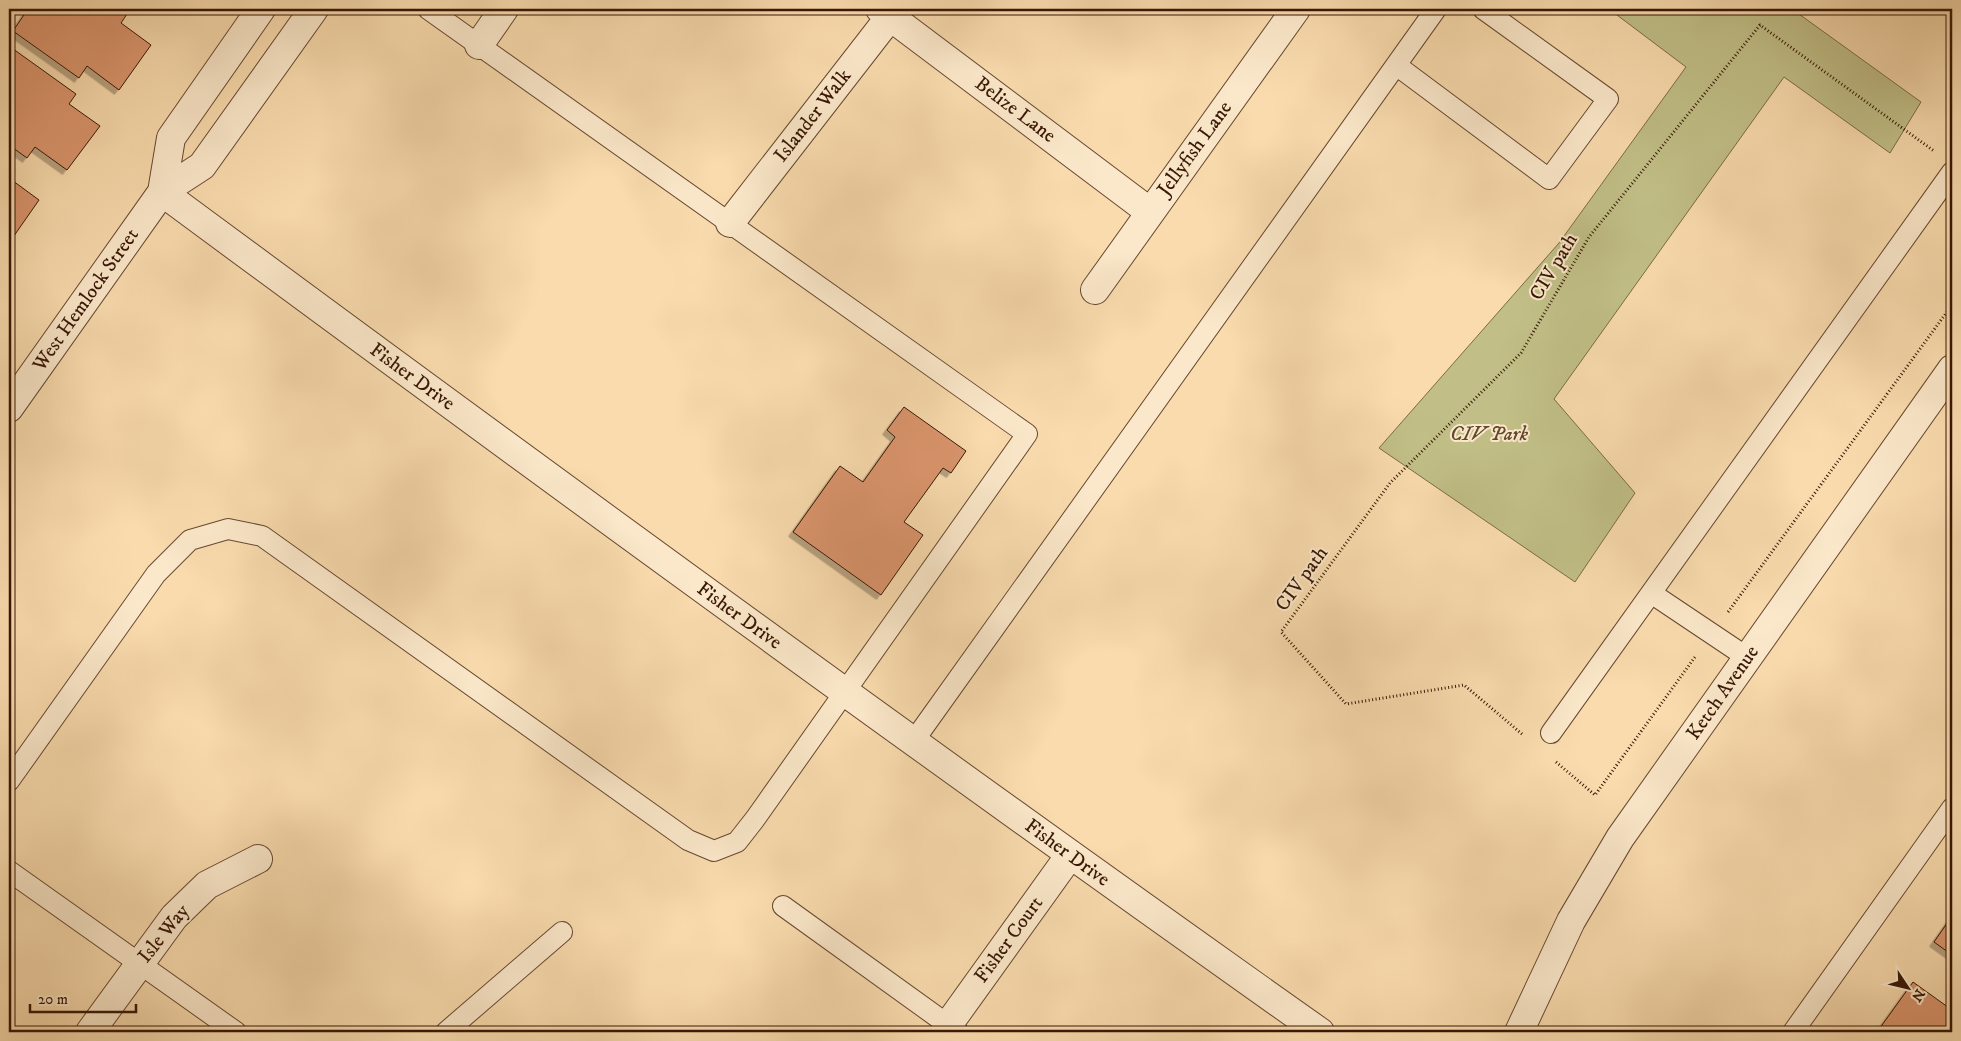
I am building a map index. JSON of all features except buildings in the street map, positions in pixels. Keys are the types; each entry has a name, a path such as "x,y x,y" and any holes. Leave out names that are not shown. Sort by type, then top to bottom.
{"street":[{"name":"West Hemlock Street","path":"162,192 171,138 261,9"},
{"name":"West Hemlock Street","path":"9,408 162,192 202,166 314,9"},
{"path":"479,45 504,9"},
{"name":"Jellyfish Lane","path":"1095,290 1296,9"},
{"name":"Belize Lane","path":"889,11 1150,212"},
{"name":"Islander Walk","path":"730,224 889,11"},
{"name":"Fisher Drive","path":"162,192 575,497 1070,855 1320,1032"},
{"name":"Ketch Avenue","path":"1519,1032 1571,921 1620,838 1952,369"},
{"name":"Fisher Court","path":"953,1029 1070,855"},
{"name":"Isle Way","path":"90,1032 174,917 207,885 258,859"}],"lane":[{"path":"9,781 156,574 190,540 228,529 262,536 688,840 714,851 737,842 1027,434 428,9"},
{"path":"913,742 1436,9"},
{"path":"1396,66 1550,180 1608,99 1483,9"},
{"path":"1551,733 1952,172"},
{"path":"1651,593 1748,658"},
{"path":"1793,1032 1952,808"},
{"path":"9,871 236,1032"},
{"path":"783,906 953,1029"},
{"path":"446,1032 562,932"}],"path":[{"name":"CIV path","path":"1528,738 1464,686 1346,704 1281,632 1390,483 1520,353 1589,237 1760,25 1937,153"},
{"path":"1550,756 1595,795 1952,305"}],"green space":[{"name":"CIV Park","path":"1609,9 1792,9 1921,102 1890,153 1784,77 1554,399 1635,493 1575,582 1379,448 1559,243 1686,67"}]}
